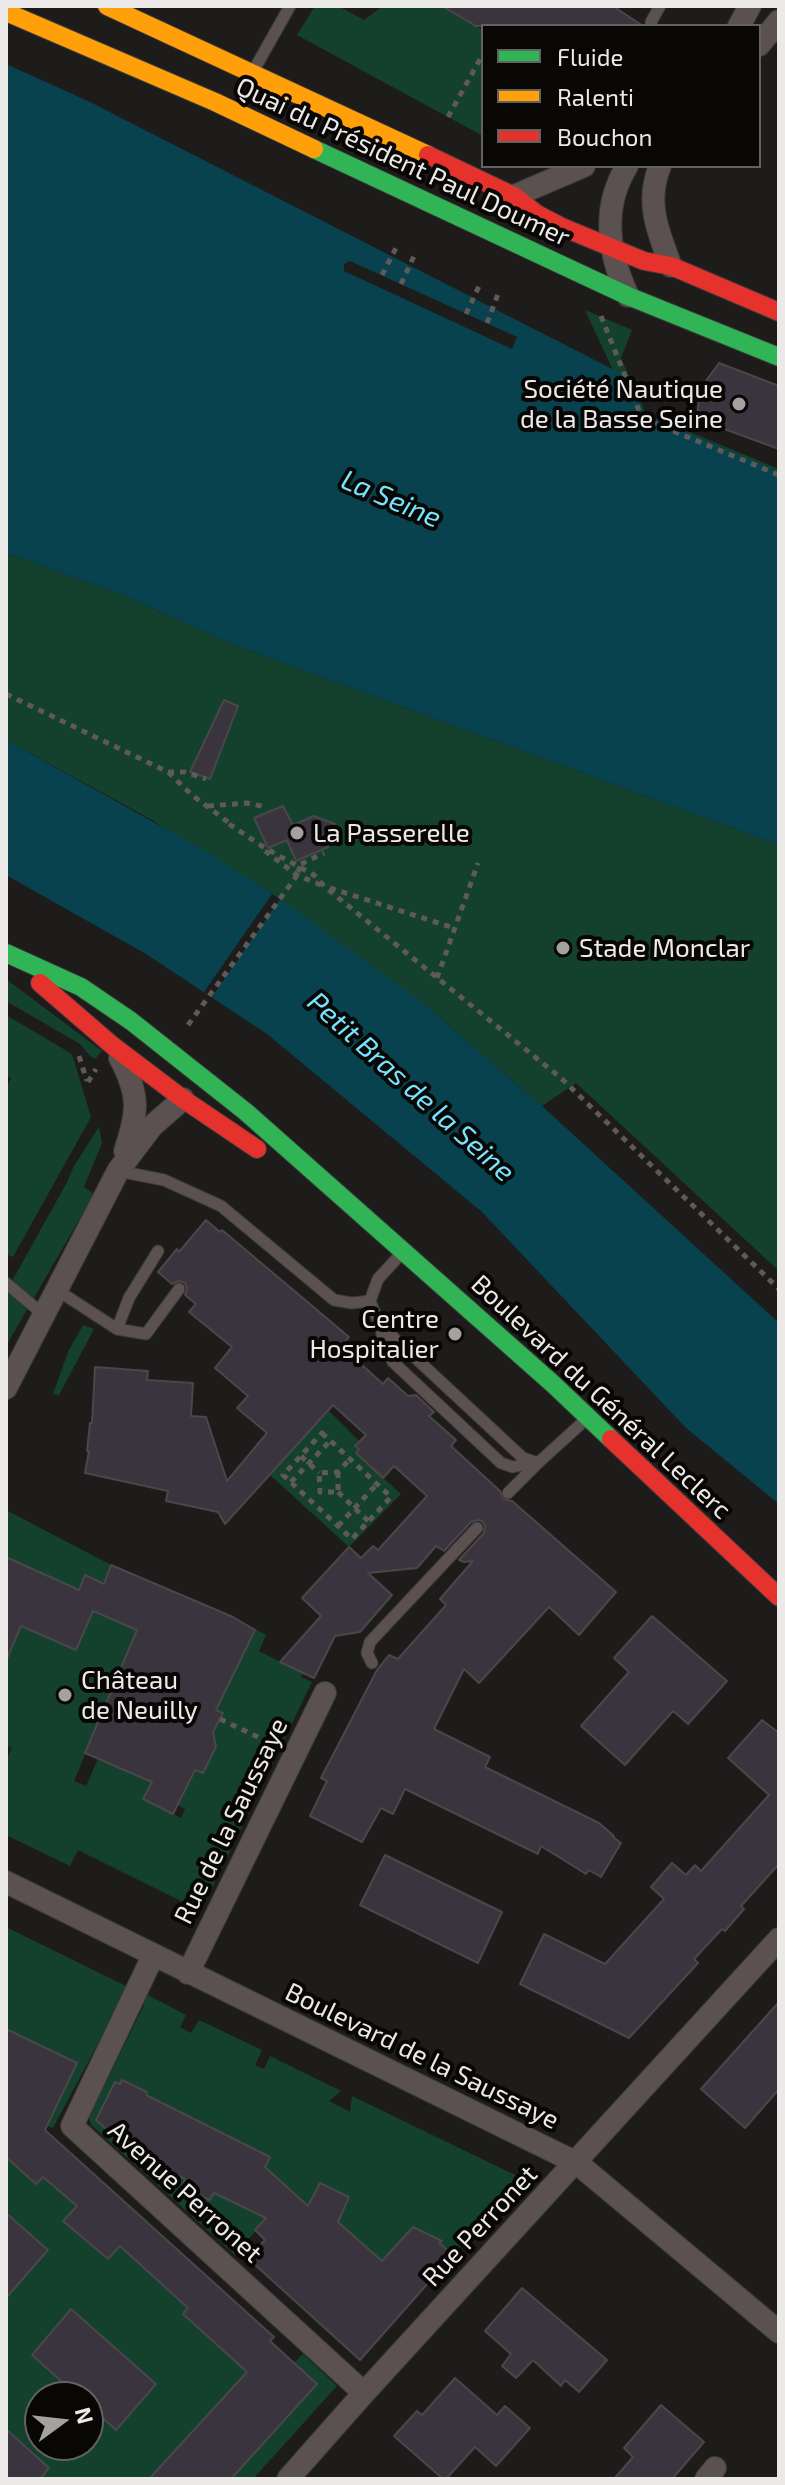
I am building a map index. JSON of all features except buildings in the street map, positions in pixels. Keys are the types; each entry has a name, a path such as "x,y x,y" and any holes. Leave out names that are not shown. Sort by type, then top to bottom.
{"main road":[{"name":"Quai du Président Paul Doumer","path":"107,6 514,196 537,214 644,261 671,266 779,312"},
{"name":"Quai du Président Paul Doumer","path":"6,12 215,102 628,296 779,357"},
{"name":"Boulevard du Général Leclerc","path":"387,1238 175,1093 113,1046 6,953 81,987 131,1021 246,1112 588,1417 779,1597"}],"street":[{"path":"740,24 750,6"},
{"path":"761,43 779,21"},
{"path":"514,196 579,168"},
{"path":"626,168 615,190 609,213 617,270 628,296"},
{"path":"659,168 654,187 655,225 671,266"},
{"path":"8,1377 44,1315 118,1171 136,1117 132,1080 113,1046"},
{"path":"136,1117 188,1084 230,1100"},
{"path":"118,1171 175,1093"},
{"name":"Rue de la Saussaye","path":"188,1973 325,1693"},
{"name":"Boulevard de la Saussaye","path":"6,1882 577,2163 779,2332"},
{"name":"Rue Perronet","path":"288,2479 779,1939"},
{"name":"Avenue Perronet","path":"153,1956 72,2126 364,2393"}],"lane":[{"path":"252,73 290,6"},
{"path":"652,24 660,6"},
{"path":"118,1171 164,1180 221,1206 334,1300 352,1303 370,1301"},
{"path":"117,1329 129,1298 158,1251"},
{"path":"403,1251 378,1279 370,1301 393,1362 501,1463 513,1467 534,1463"},
{"path":"6,1283 44,1315"},
{"path":"57,1290 117,1329 146,1334 179,1289"},
{"path":"380,1325 523,1458 534,1463"},
{"path":"508,1493 534,1463 588,1417"},
{"path":"372,1663 367,1653 370,1642 477,1528"}],"path":[{"path":"448,117 481,58"},
{"path":"382,275 397,246"},
{"path":"401,284 415,254"},
{"path":"466,314 480,284"},
{"path":"487,323 498,294"},
{"path":"598,310 642,418 779,475"},
{"path":"6,694 168,772 206,806 297,875 325,887 454,928"},
{"path":"168,772 185,772 206,779"},
{"path":"206,806 247,803 266,807"},
{"path":"229,824 314,875 561,1078 779,1289"},
{"path":"188,1025 297,875 301,864 324,853"},
{"path":"437,979 478,863"},
{"path":"76,1047 88,1082"},
{"path":"322,1433 391,1497 352,1539 283,1475 301,1456 322,1433"},
{"path":"291,1482 330,1441"},
{"path":"301,1456 319,1473 320,1492 312,1501"},
{"path":"338,1492 338,1472 350,1459"},
{"path":"319,1473 338,1472"},
{"path":"338,1526 377,1484"},
{"path":"320,1492 338,1492 368,1521"},
{"path":"220,1719 294,1755"}],"green space":[{"path":"315,6 338,6 364,20 383,6 442,6 481,29 481,135 297,35"},
{"path":"585,310 632,330 621,358 646,414 779,469 779,483 637,422"},
{"name":"Stade Monclar","path":"6,553 121,594 232,644 779,845 779,1271 576,1083 542,1106 423,1003 152,820 6,740"},
{"path":"6,979 102,1051 95,1059 80,1044 6,1001"},
{"path":"6,1015 72,1054 91,1117 13,1257 6,1254 6,1088 11,1078 6,1075"},
{"path":"99,1127 102,1143 84,1187 94,1194 6,1346 6,1292 74,1166"},
{"path":"83,1325 94,1329 59,1395 53,1394 68,1352"},
{"path":"329,1411 360,1442 356,1453 401,1494 349,1547 270,1475"},
{"path":"6,1510 111,1565 104,1584 85,1575 79,1590 6,1557"},
{"path":"93,1611 137,1630 74,1781 86,1786 98,1759 143,1778 164,1756 144,1799 181,1818 185,1809 178,1805 195,1770 203,1773 213,1753 215,1743 211,1734 223,1713 214,1709 219,1705 247,1647 233,1617 266,1635 259,1651 288,1666 312,1655 301,1677 312,1682 201,1911 78,1850 70,1866 6,1835 6,1760 12,1748 6,1745 6,1661 21,1626 76,1649"},
{"path":"6,1927 128,1987 53,2128 47,2126 45,2131 274,2337 270,2342 294,2363 303,2354 337,2386 253,2479 6,2479"},
{"path":"146,1994 186,2015 180,2027 191,2033 199,2020 262,2050 255,2065 264,2069 270,2056 341,2091 329,2101 350,2112 352,2096 515,2175 516,2183 453,2255 439,2243 441,2240 413,2227 382,2261 338,2222 348,2197 320,2183 308,2206 286,2187 277,2206 235,2255 91,2125 89,2117 144,2005 141,2003"}],"water":[{"name":"La Seine","path":"6,64 90,102 624,375 645,415 779,472 779,845 232,644 121,594 6,553"},
{"name":"Petit Bras de la Seine","path":"6,740 207,852 280,899 423,1003 542,1106 779,1323 779,1504 686,1428 482,1212 267,1034 146,954 6,875"}],"pier":[{"path":"350,261 517,337 512,349 344,271 344,264"},
{"path":"272,894 280,899 212,997 204,992"}],"traffic: fast":[{"path":"314,149 628,296 779,357"},
{"path":"6,953 81,987 131,1021 246,1112 611,1439"}],"traffic: slow":[{"path":"107,6 428,155"},
{"path":"6,12 215,102 314,149"}],"traffic: jam":[{"path":"428,155 514,196 537,214 562,227 644,261 671,266 779,312"},
{"path":"40,983 113,1046 257,1149"},
{"path":"611,1439 779,1597"}],"place":[{"name":"Société Nautique de la Basse Seine","path":"739,404"},
{"name":"La Passerelle","path":"297,833"},
{"name":"Stade Monclar","path":"563,948"},
{"name":"Centre Hospitalier","path":"455,1334"},
{"name":"Château de Neuilly","path":"65,1695"}]}
